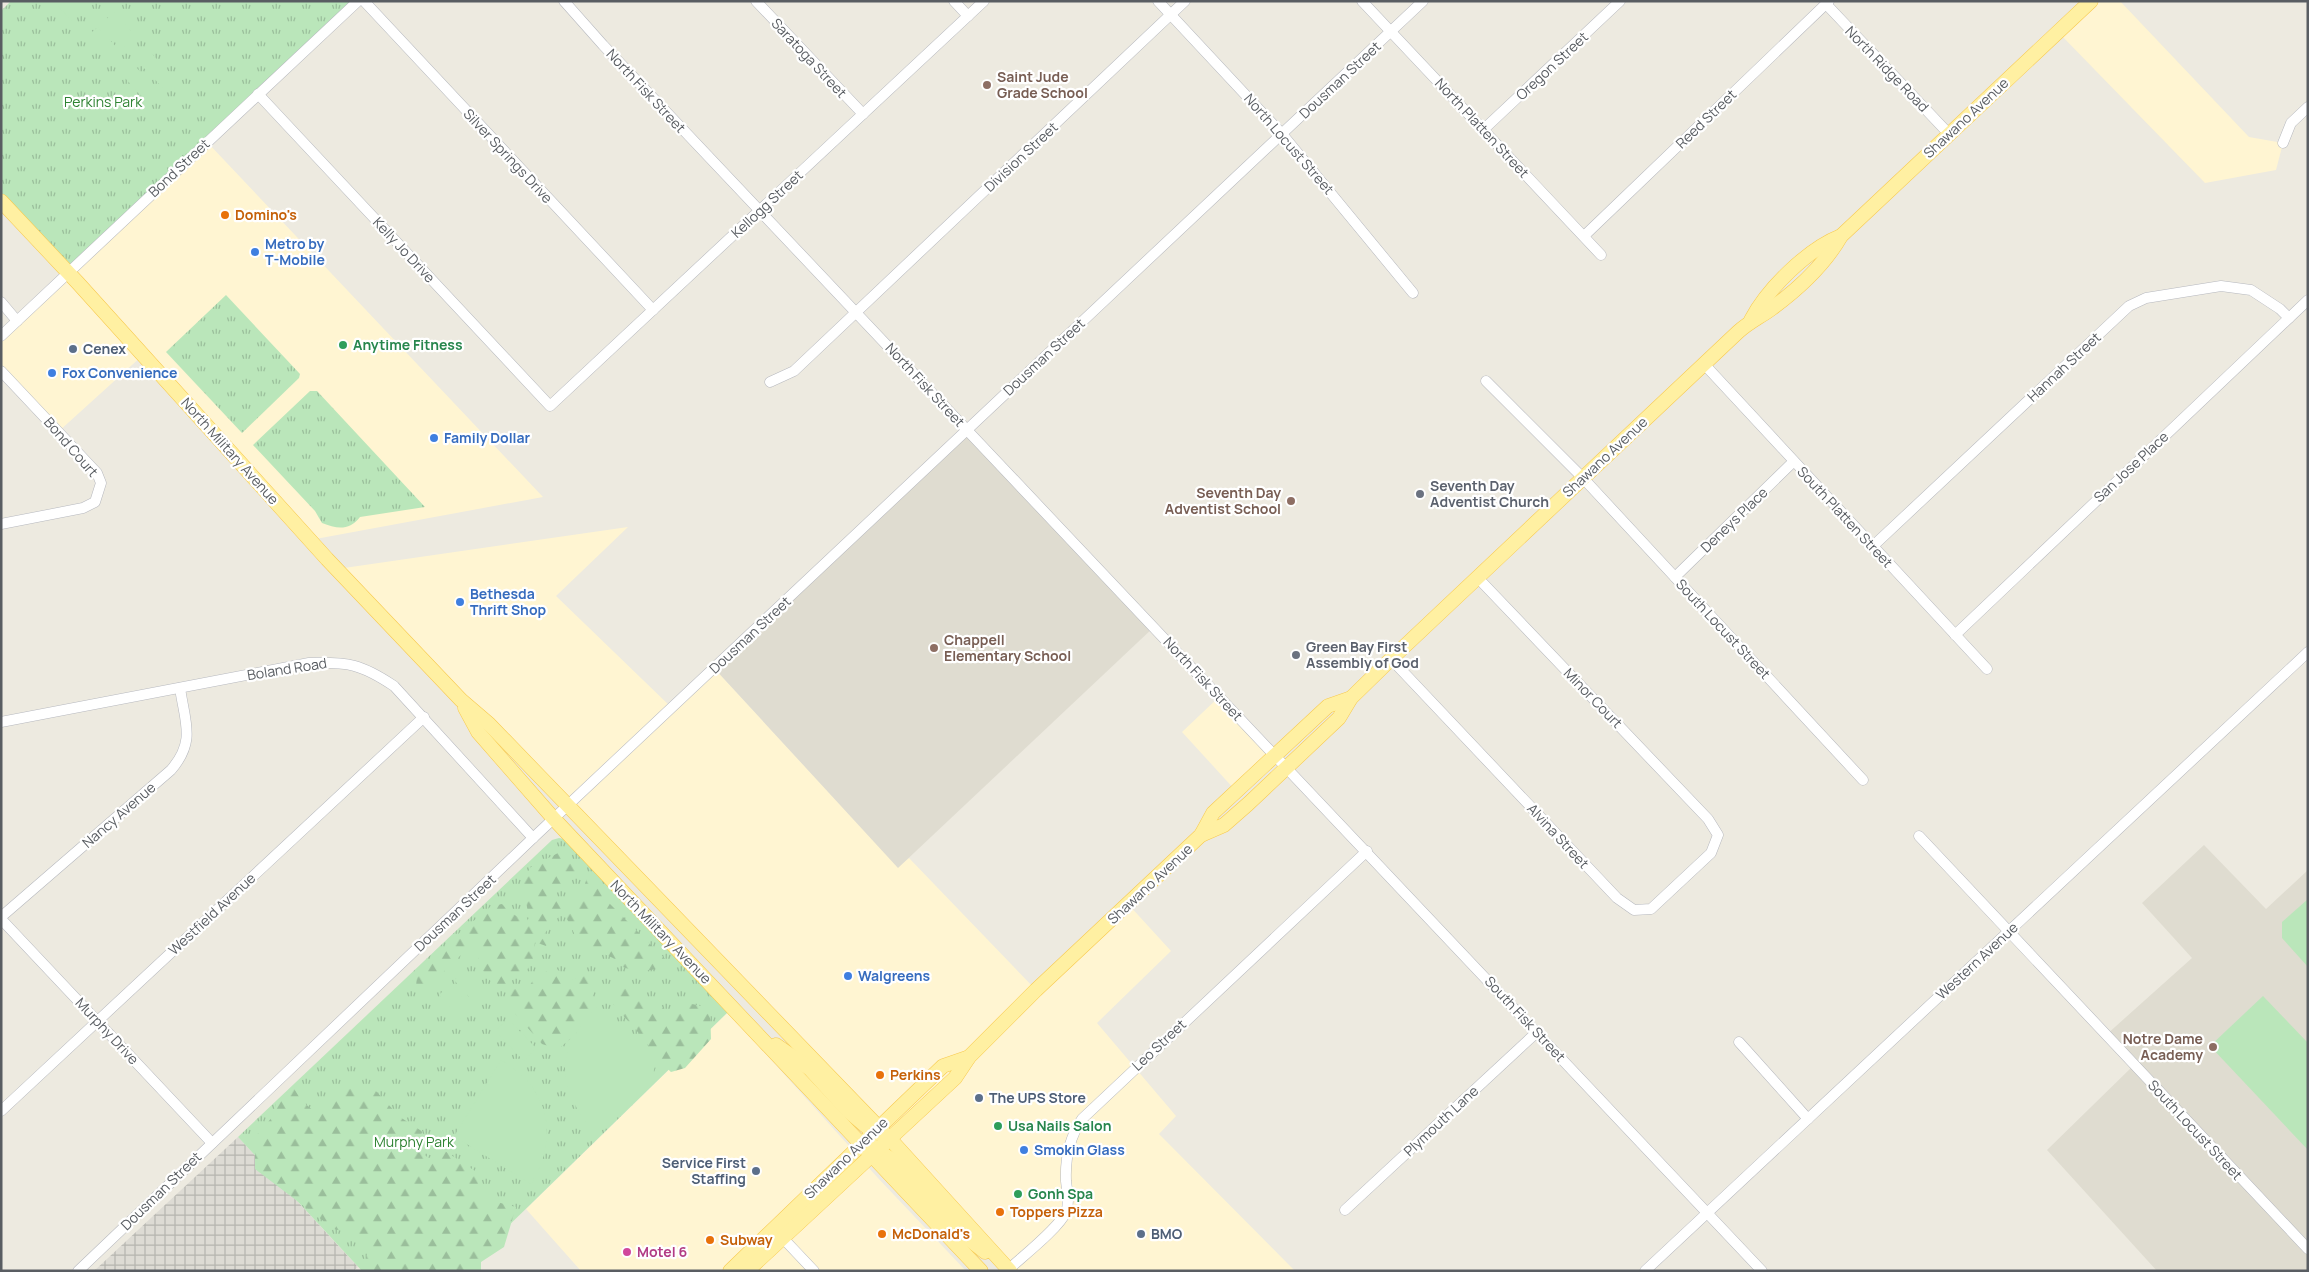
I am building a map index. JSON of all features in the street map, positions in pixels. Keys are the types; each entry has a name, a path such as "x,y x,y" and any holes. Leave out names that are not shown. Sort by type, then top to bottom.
{"main road":[{"name":"Shawano Avenue","path":"1201,835 1224,826 1340,718 1351,698 1391,659 1752,320 1769,311 1797,287 1832,251 1841,236 2091,1"},
{"name":"North Military Avenue","path":"1,201 68,272 327,559 461,700 489,724 568,806 875,1129 890,1138 1010,1270"},
{"name":"Shawano Avenue","path":"747,1271 955,1078 969,1057 1036,990 1201,835 1213,813 1328,706 1351,698"},
{"name":"North Military Avenue","path":"461,700 478,732 554,819 861,1143 876,1152"},
{"path":"753,1030 810,1069 848,1111 875,1129"},
{"name":"Shawano Avenue","path":"730,1271 875,1129 944,1066 969,1057"},
{"path":"876,1152 892,1160 956,1229 1010,1270"},
{"path":"876,1152 980,1271"}],"street":[{"name":"Bond Street","path":"1,336 358,1"},
{"name":"Silver Springs Drive","path":"364,1 653,310"},
{"name":"North Fisk Street","path":"564,1 1287,767"},
{"name":"Saratoga Street","path":"756,1 862,114"},
{"path":"954,1 968,16"},
{"name":"Kellogg Street","path":"550,406 984,1"},
{"name":"North Locust Street","path":"1158,1 1282,134 1413,293"},
{"name":"Division Street","path":"770,382 794,371 1185,1"},
{"name":"North Platten Street","path":"1362,1 1602,255"},
{"name":"Dousman Street","path":"78,1271 554,819 1424,1"},
{"name":"Oregon Street","path":"1483,130 1620,1"},
{"name":"North Ridge Road","path":"1827,3 1949,134"},
{"name":"Reed Street","path":"1584,236 1827,3"},
{"name":"Kelly Jo Drive","path":"258,94 550,406"},
{"path":"2283,143 2291,123 2308,107"},
{"name":"Hannah Street","path":"1872,547 2129,306 2146,298 2221,286 2252,290 2280,309 2289,318"},
{"name":"San Jose Place","path":"1955,635 2308,300"},
{"path":"1,302 17,321"},
{"name":"South Platten Street","path":"1704,364 1987,669"},
{"name":"Bond Court","path":"1,372 97,473 101,483 94,502 84,508 1,524"},
{"path":"1486,381 1582,478"},
{"name":"Deneys Place","path":"1675,577 1793,462"},
{"name":"South Locust Street","path":"1582,478 1863,780"},
{"name":"Minor Court","path":"1477,577 1708,819"},
{"name":"Western Avenue","path":"1645,1271 2308,652"},
{"name":"Alvina Street","path":"1391,659 1617,898 1634,910 1651,908 1711,854 1718,835 1708,819"},
{"name":"Boland Road","path":"1,722 309,663 341,662 371,671 394,686 534,838"},
{"name":"Nancy Avenue","path":"1,918 171,770 181,758 188,740 180,688"},
{"name":"Westfield Avenue","path":"1,1111 424,717"},
{"name":"South Fisk Street","path":"1287,767 1762,1271"},
{"name":"South Locust Street","path":"1919,836 2308,1249"},
{"name":"Leo Street","path":"1010,1270 1058,1223 1065,1213 1068,1203 1067,1152 1075,1129 1090,1110 1367,852"},
{"name":"Murphy Drive","path":"1,918 212,1143"},
{"name":"Plymouth Lane","path":"1345,1210 1537,1032"},
{"path":"1739,1042 1808,1119"},
{"path":"773,1228 814,1271"}],"shaded area":[{"path":"2091,1 2120,1 2249,137 2283,143 2276,170 2205,183 2058,32"},
{"path":"207,142 543,497 310,540 143,355 58,432 1,371 1,336"},
{"name":"Chappell Elementary School","path":"967,430 1154,627 898,868 714,668"},
{"path":"628,527 556,596 672,708 714,668 898,867 909,858 1036,990 1128,904 1171,951 1097,1023 1176,1116 1159,1134 1295,1271 1010,1271 337,569"},
{"path":"1220,696 1275,755 1236,791 1182,732"},
{"name":"Notre Dame Academy","path":"2204,845 2266,909 2308,870 2308,1271 2157,1271 2047,1150 2134,1065 2106,1035 2192,958 2142,903"},
{"path":"728,1012 878,1178 966,1271 581,1271 526,1209"},
{"path":"238,1137 358,1267 353,1271 94,1271"}],"green space":[{"name":"Perkins Park","path":"11,1 357,1 68,271 1,201 1,11"},
{"path":"53,1 74,1 83,10 72,21"},
{"path":"114,12 136,36 125,47 102,23"},
{"path":"98,27 120,51 109,61 86,37"},
{"path":"151,53 174,77 163,88 140,64"},
{"path":"136,67 159,92 147,102 125,78"},
{"path":"226,295 300,374 299,378 242,433 166,352"},
{"path":"310,391 317,391 425,507 360,517 352,525 342,528 322,523 315,511 253,445"},
{"name":"Murphy Park","path":"564,839 728,1012 462,1271 362,1271 238,1137 552,840"},
{"path":"558,853 572,859 580,872 569,881 545,889 555,897 563,911 562,903 571,903 580,898 587,878 595,882 604,898 667,961 657,969 637,972 623,967 613,958 579,943 564,913 544,934 550,941 546,946 535,942 533,959 527,970 499,990 480,966 478,948 462,954 430,985 416,987 417,975 453,941 464,927 481,916 491,906 502,904 510,912 526,922 529,918 522,880 531,867"},
{"path":"2308,899 2308,967 2282,938 2282,922"},
{"path":"554,967 571,980 583,976 594,981 592,1015 574,1036 558,1049 542,1044 504,1001 513,989 526,990 535,978"},
{"path":"465,970 488,994 476,1005 454,980"},
{"path":"450,984 472,1008 461,1019 439,995"},
{"path":"631,986 665,1010 679,1010 692,1004 710,1008 711,1039 685,1068 671,1072 656,1058 644,1039 613,1004 614,987"},
{"path":"2263,996 2308,1043 2308,1150 2210,1046"},
{"path":"597,1007 605,1012 655,1066 653,1074 593,1132 572,1098 565,1068 567,1053 573,1038"},
{"path":"508,1019 536,1048 524,1061 495,1031"},
{"path":"501,1060 517,1071 530,1084 545,1114 547,1131 545,1149 540,1166 531,1184 457,1138 456,1133"},
{"path":"353,1085 373,1088 400,1117 423,1132 410,1146 429,1158 445,1151 475,1171 482,1198 516,1207 504,1247 481,1262 481,1271 370,1271 366,1259 370,1238 334,1229 255,1169 255,1137 274,1115 276,1102 293,1087 301,1100 317,1114"}],"place":[{"name":"Saint Jude Grade School","path":"987,85"},
{"name":"Domino's","path":"225,215"},
{"name":"Metro by T-Mobile","path":"255,252"},
{"name":"Anytime Fitness","path":"343,345"},
{"name":"Cenex","path":"73,349"},
{"name":"Fox Convenience","path":"52,373"},
{"name":"Family Dollar","path":"434,438"},
{"name":"Seventh Day Adventist Church","path":"1420,494"},
{"name":"Seventh Day Adventist School","path":"1291,501"},
{"name":"Bethesda Thrift Shop","path":"460,602"},
{"name":"Chappell Elementary School","path":"934,648"},
{"name":"Green Bay First Assembly of God","path":"1296,655"},
{"name":"Walgreens","path":"848,976"},
{"name":"Notre Dame Academy","path":"2213,1047"},
{"name":"Perkins","path":"880,1075"},
{"name":"The UPS Store","path":"979,1098"},
{"name":"Usa Nails Salon","path":"998,1126"},
{"name":"Smokin Glass","path":"1024,1150"},
{"name":"Service First Staffing","path":"756,1171"},
{"name":"Gonh Spa","path":"1018,1194"},
{"name":"Toppers Pizza","path":"1000,1212"},
{"name":"McDonald's","path":"882,1234"},
{"name":"BMO","path":"1141,1234"},
{"name":"Subway","path":"710,1240"},
{"name":"Motel 6","path":"627,1252"}]}
